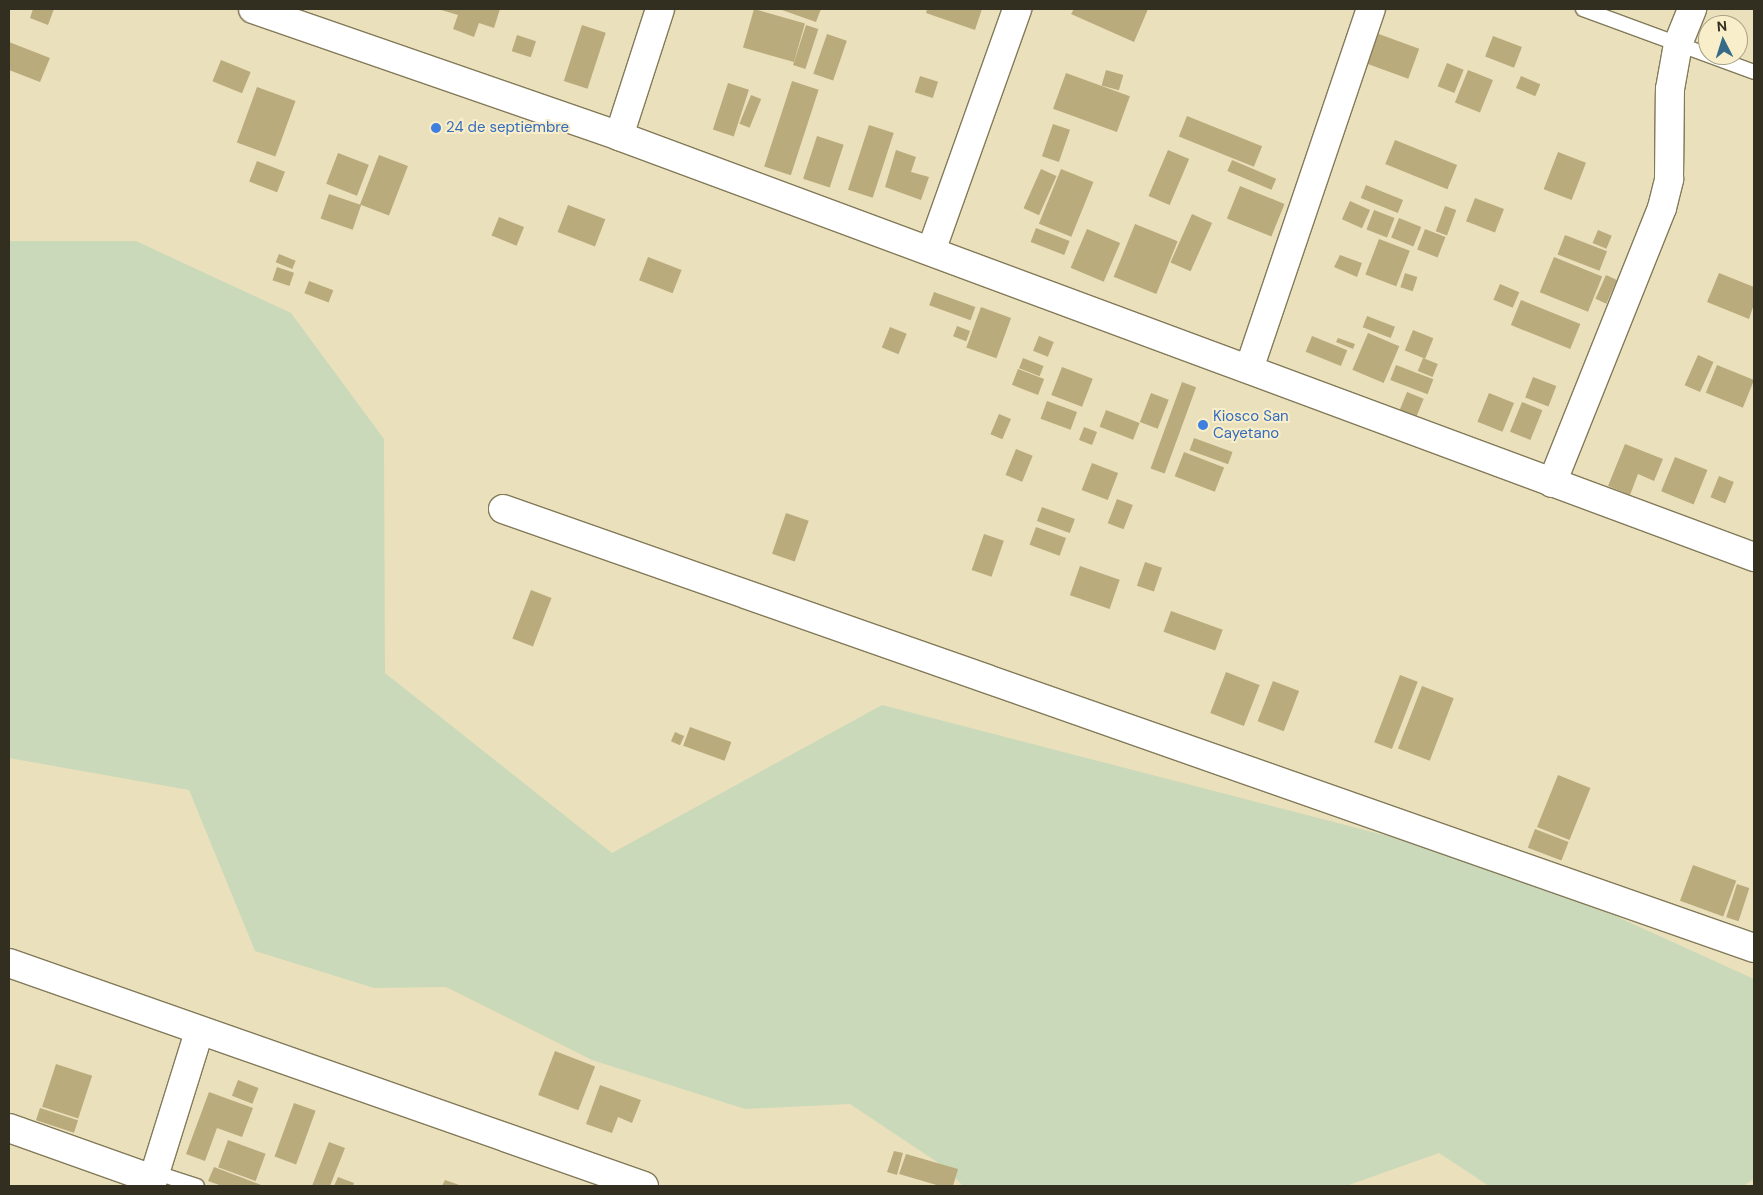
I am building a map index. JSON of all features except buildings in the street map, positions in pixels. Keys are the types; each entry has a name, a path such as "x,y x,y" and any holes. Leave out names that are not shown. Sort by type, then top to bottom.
{"street":[{"path":"253,9 619,136 931,250 1754,557"},
{"path":"619,136 660,9"},
{"path":"931,250 1017,9"},
{"path":"1249,369 1371,9"},
{"path":"1552,482 1662,208 1669,179 1670,89 1678,44 1692,9"},
{"path":"504,509 1754,948"},
{"path":"9,963 199,1032 644,1186"},
{"path":"9,1128 152,1179 199,1032"}],"lane":[{"path":"1583,9 1754,72"},
{"path":"152,1179 197,1186"}],"green space":[{"path":"9,241 136,241 291,313 384,439 385,673 612,853 882,705 1407,841 1611,914 1754,979 1754,1179 1743,1186 1489,1186 1439,1153 1346,1186 963,1186 946,1168 850,1104 745,1109 592,1060 446,987 374,988 255,951 189,790 9,758"}],"place":[{"name":"24 de septiembre","path":"436,128"},
{"name":"Kiosco San Cayetano","path":"1203,425"}]}
